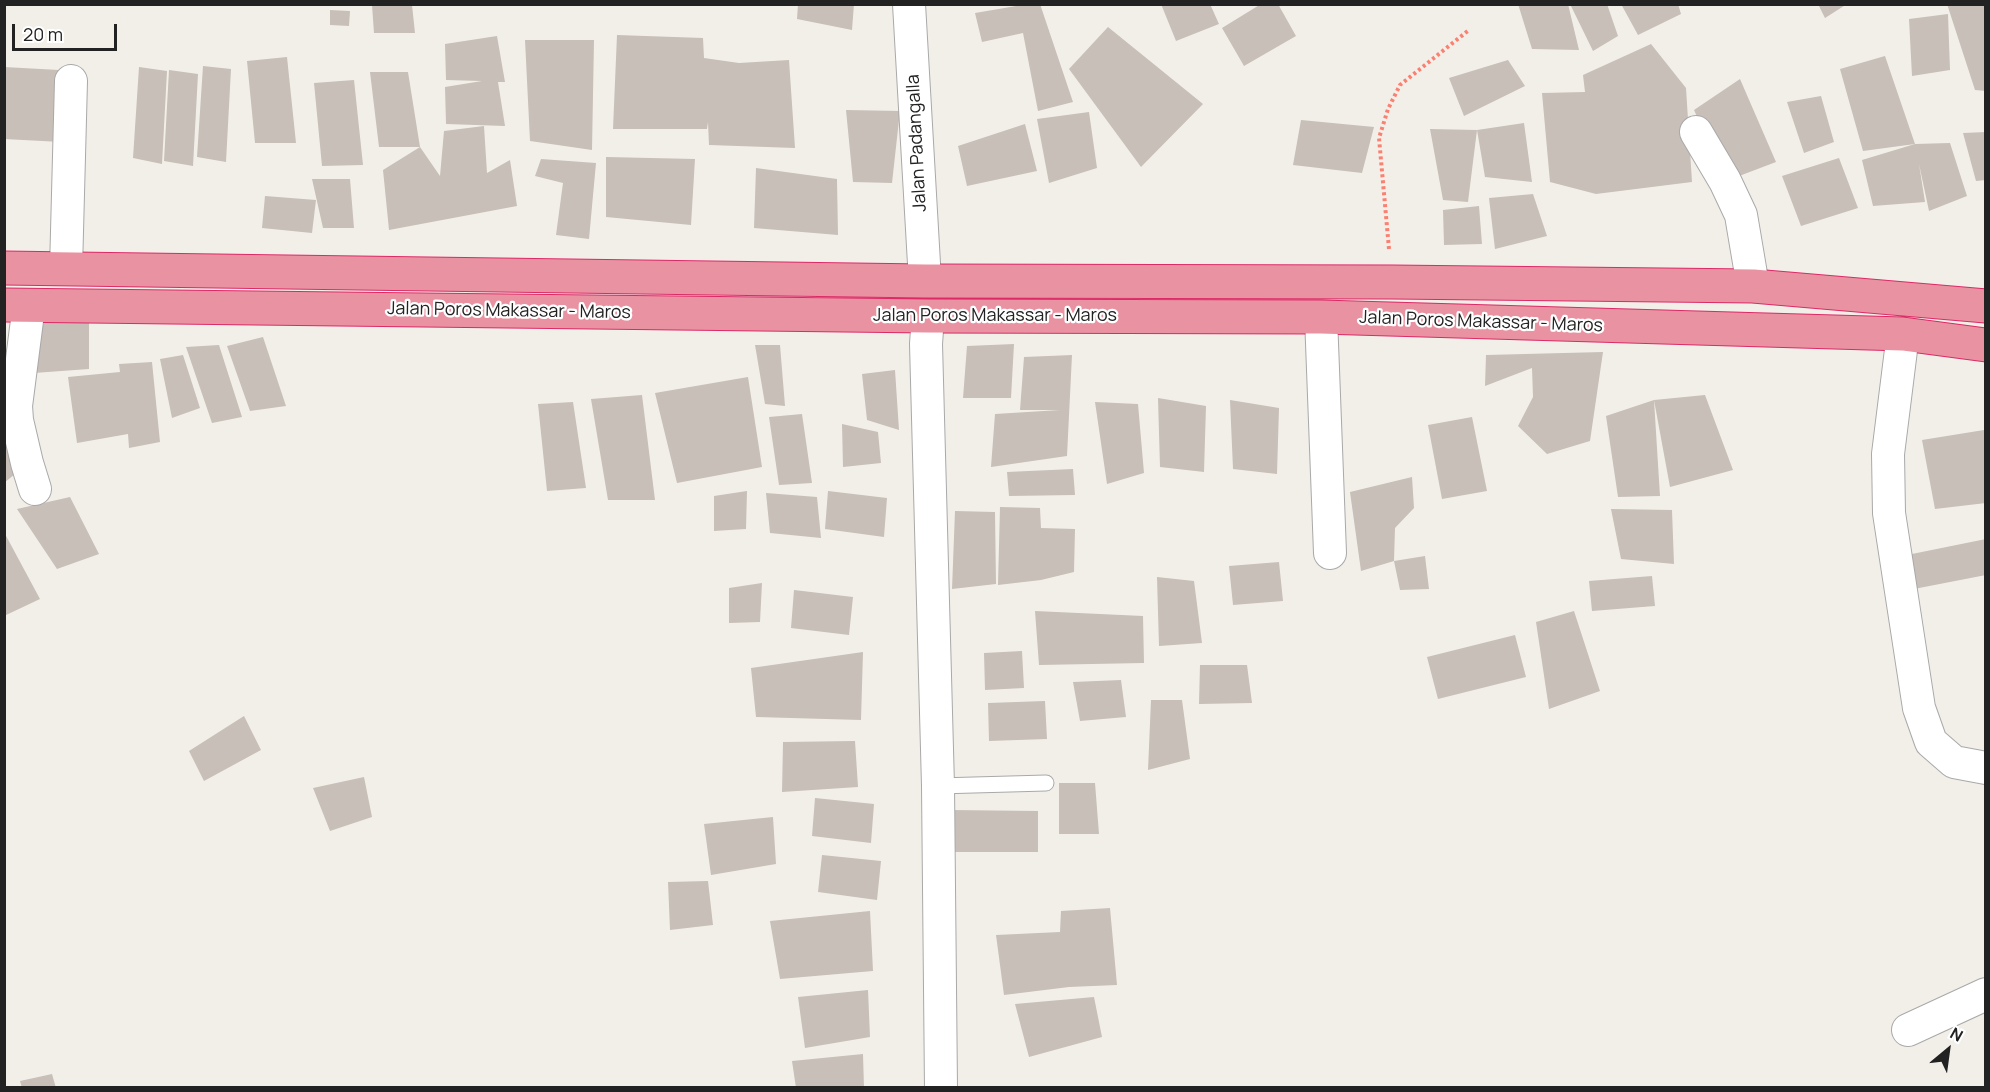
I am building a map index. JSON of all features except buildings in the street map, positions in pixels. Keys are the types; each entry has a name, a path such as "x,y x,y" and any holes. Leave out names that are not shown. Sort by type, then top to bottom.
{"highway":[{"name":"Jalan Poros Makassar - Maros","path":"4,268 925,281 1392,282 1753,286 1986,306"},
{"name":"Jalan Poros Makassar - Maros","path":"17,305 928,316 1321,317 1903,334 1986,345"}],"street":[{"name":"Jalan Padangalla","path":"909,4 925,281"},
{"path":"66,269 71,81"},
{"path":"1696,132 1725,181 1741,215 1753,286"},
{"path":"17,305 17,420 36,489"},
{"path":"928,316 926,344 938,786 941,1088"},
{"path":"1321,317 1330,553"},
{"path":"1903,334 1888,454 1889,513 1919,708 1931,742 1954,762 1986,768"},
{"path":"1908,1030 1986,994"}],"lane":[{"path":"938,786 1046,783"}],"path":[{"path":"1392,282 1379,138 1385,118 1400,85 1469,30"}]}
